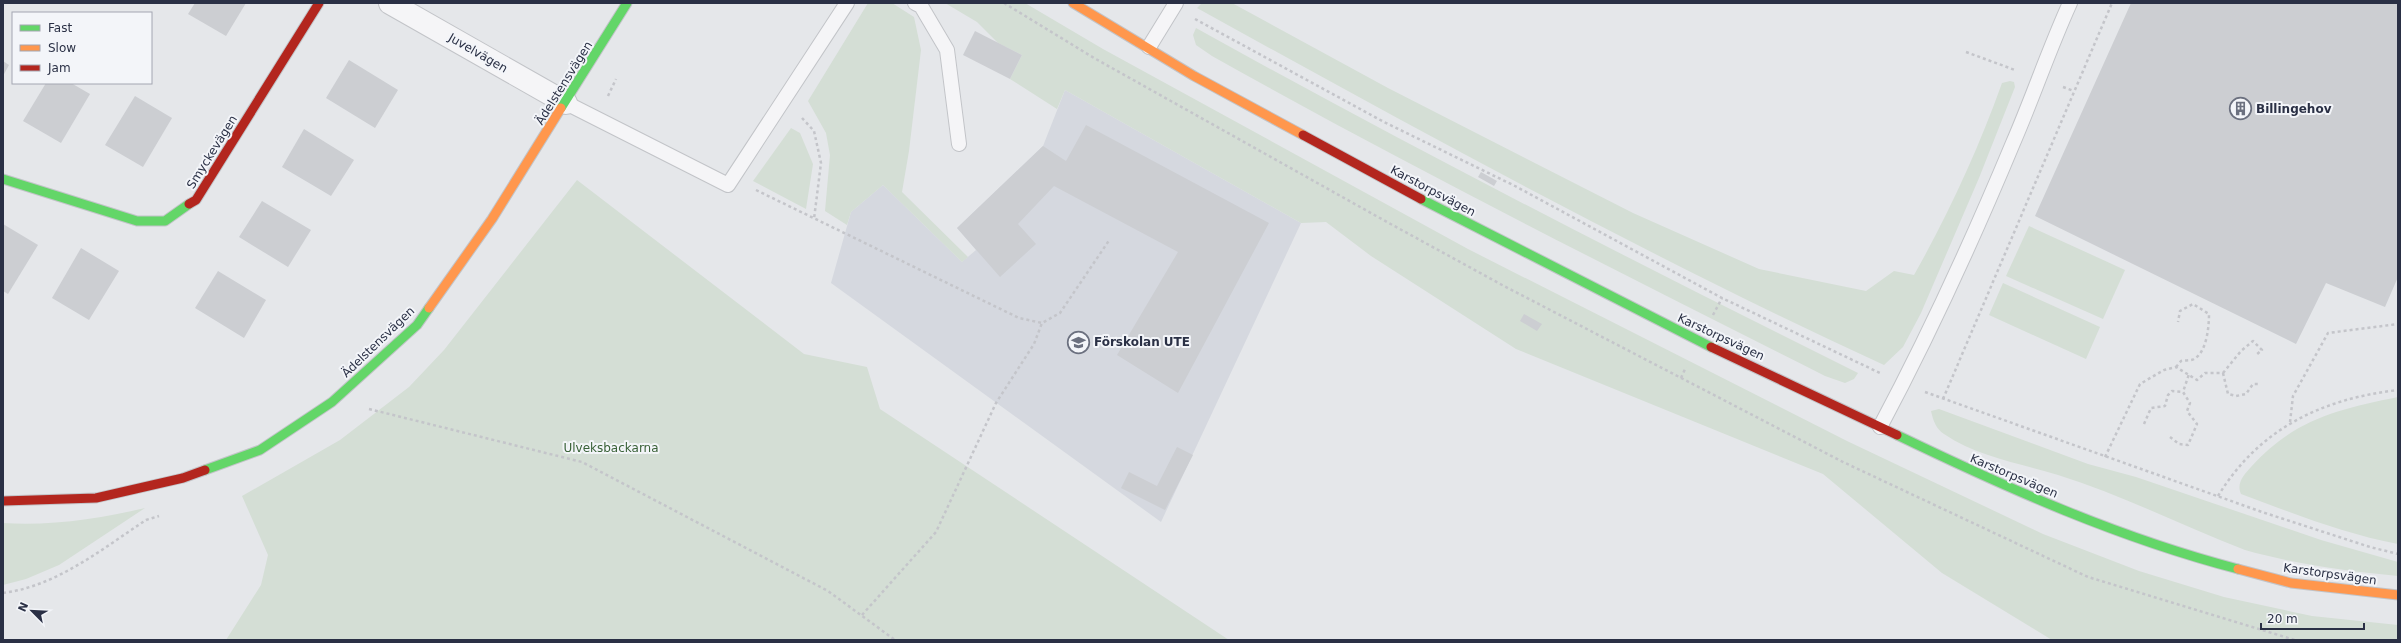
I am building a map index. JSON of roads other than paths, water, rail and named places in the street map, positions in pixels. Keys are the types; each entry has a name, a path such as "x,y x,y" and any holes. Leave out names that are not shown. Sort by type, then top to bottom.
{"main road":[{"name":"Smyckevägen","path":"3,179 137,221 165,221 196,200 318,3"},
{"name":"Ädelstensvägen","path":"3,501 96,498 182,478 260,450 332,402 416,325 492,219 628,3"},
{"name":"Karstorpsvägen","path":"1073,3 1149,47 1194,76 1459,219 1699,341 1968,469 2068,512 2180,554 2292,583 2398,595"}],"street":[{"name":"Juvelvägen","path":"390,3 566,103"}],"lane":[{"path":"566,103 728,185 847,3"},
{"path":"915,3 921,6 947,50 959,144"},
{"path":"1880,427 1903,383 2014,142 2070,3"},
{"path":"1149,47 1175,5"}],"place":[{"name":"Billingehov","path":"2241,109"},
{"name":"Förskolan UTE","path":"1079,342"}],"park label":[{"name":"Ulveksbackarna","path":"611,448"}]}
